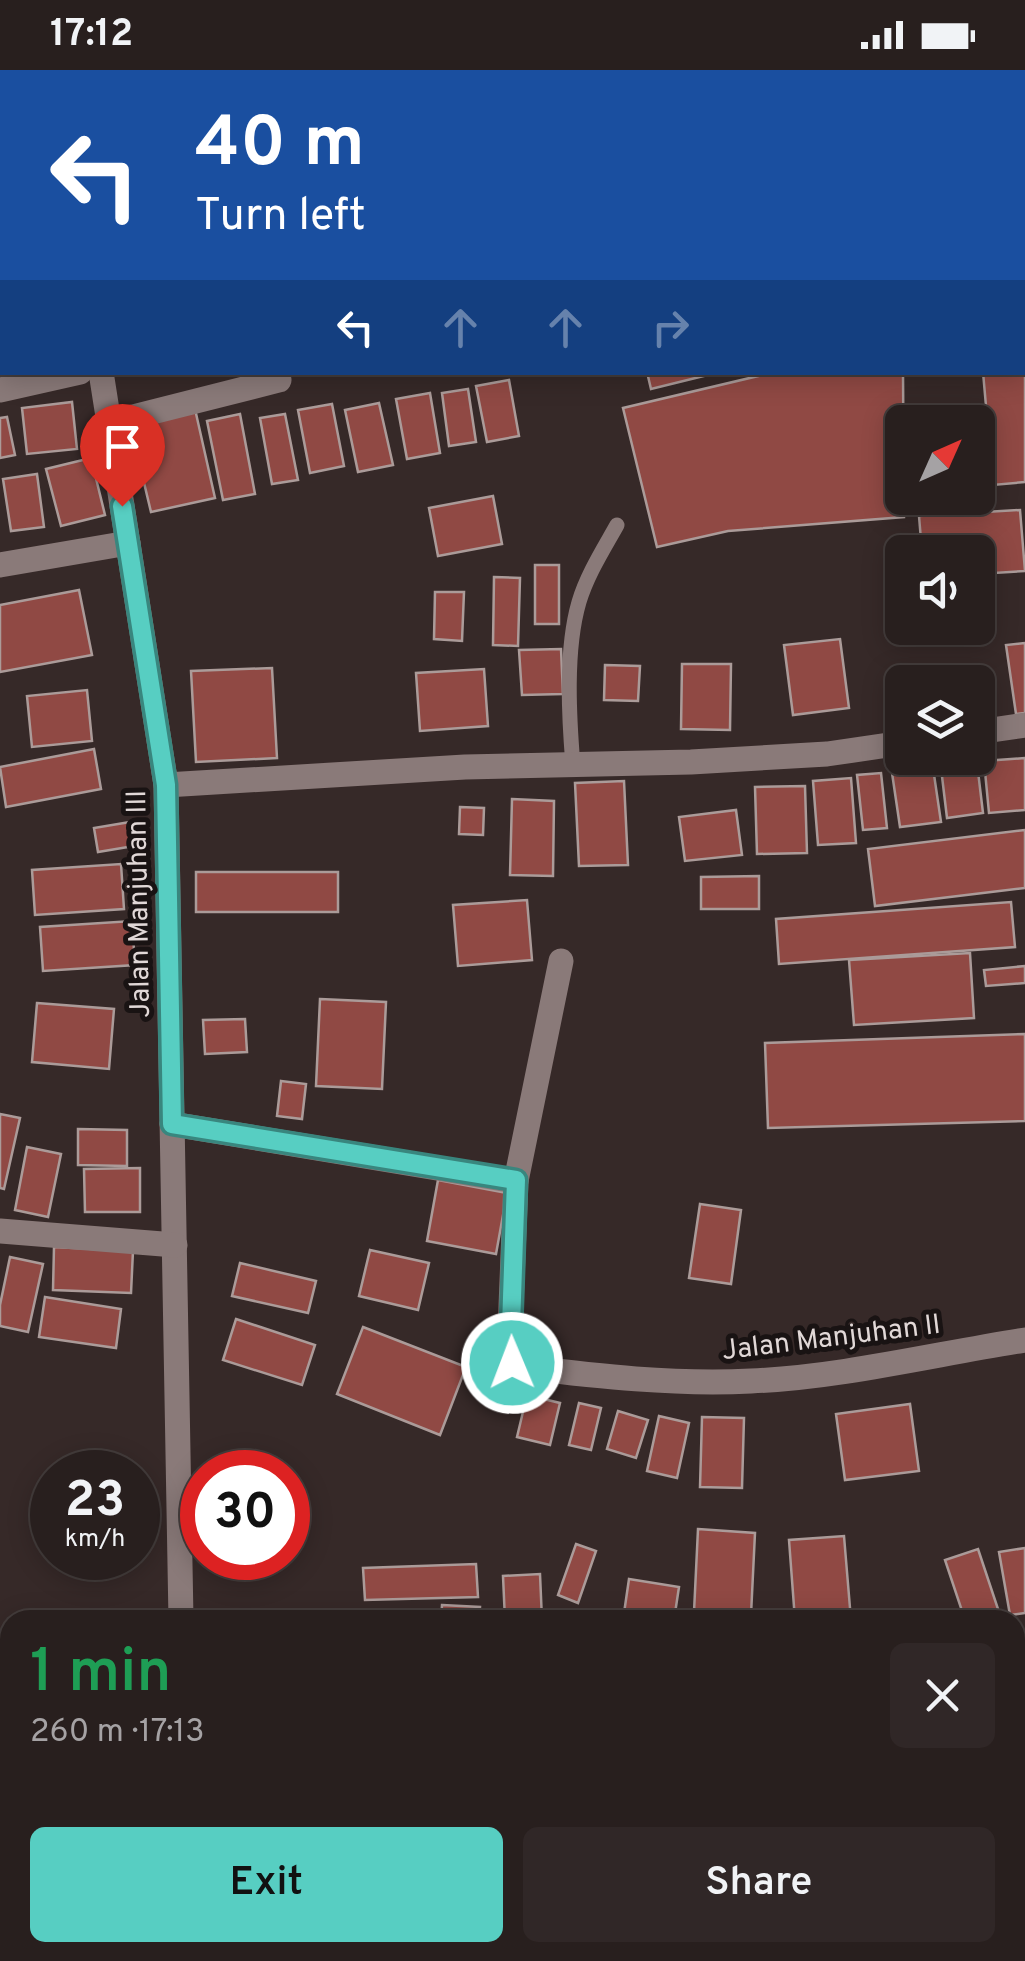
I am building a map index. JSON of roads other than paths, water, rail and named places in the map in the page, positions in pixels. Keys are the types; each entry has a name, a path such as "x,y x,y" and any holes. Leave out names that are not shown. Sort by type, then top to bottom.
{"street":[{"path":"0,390 67,375"},
{"name":"Jalan Manjuhan III","path":"101,375 166,785 181,1610"},
{"path":"109,423 279,380"},
{"path":"0,565 128,543"},
{"path":"995,729 1025,725"},
{"path":"166,785 465,767 828,754 885,746"},
{"name":"Jalan Manjuhan II","path":"560,961 516,1180 512,1363 655,1380 753,1381 1025,1340"},
{"path":"172,1124 516,1180"},
{"path":"0,1231 174,1245"}],"lane":[{"path":"574,766 568,707 578,605 617,525"}]}
